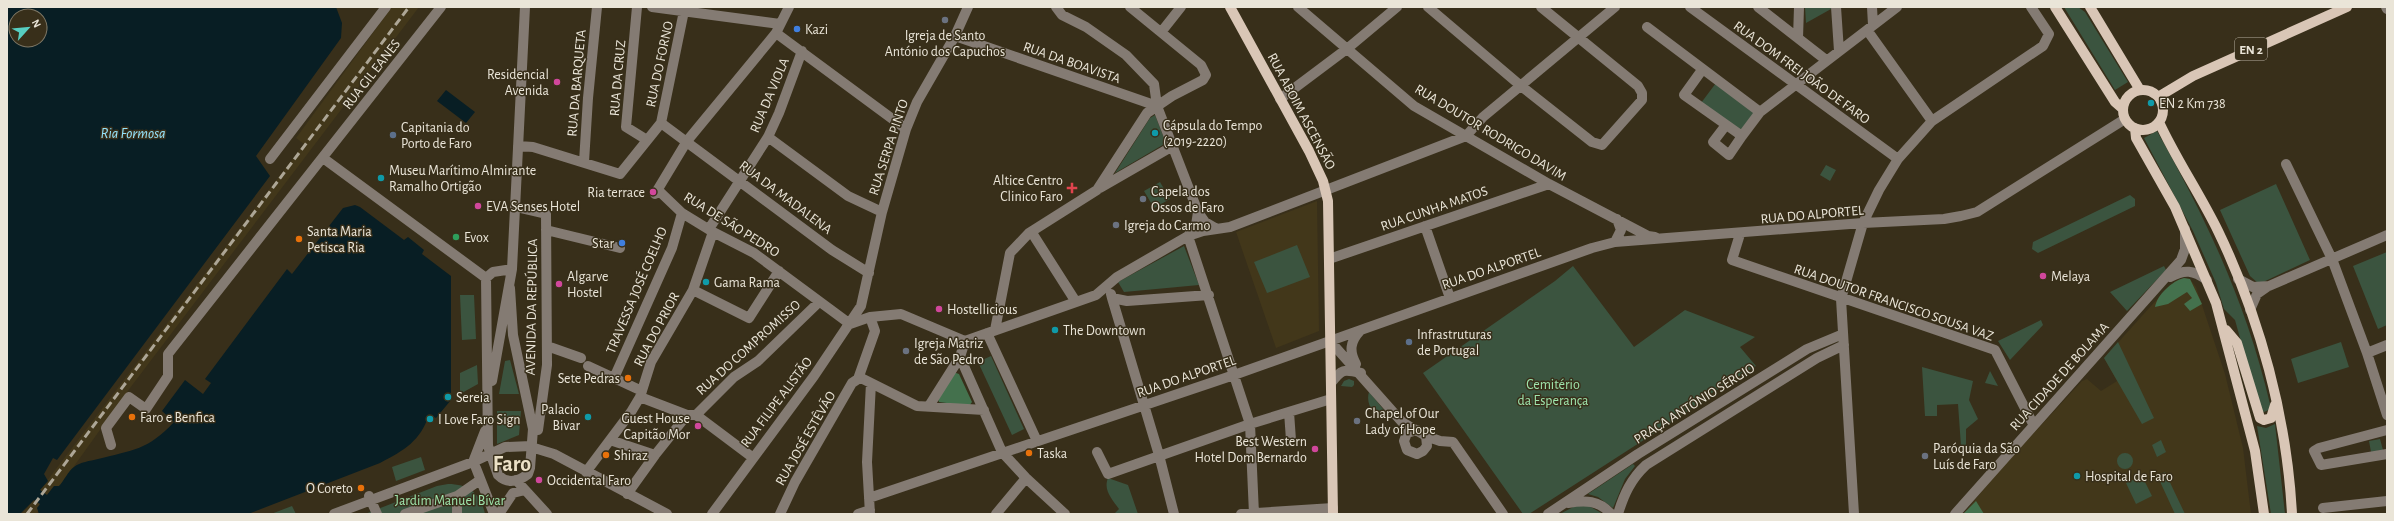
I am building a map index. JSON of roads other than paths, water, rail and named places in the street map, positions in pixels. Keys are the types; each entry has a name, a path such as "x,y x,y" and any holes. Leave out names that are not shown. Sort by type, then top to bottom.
{"main road":[{"name":"RUA ABOIM ASCENSÃO","path":"1230,7 1309,151 1328,201 1333,511"},
{"path":"2055,7 2115,102 2135,128 2136,138 2185,228 2207,280 2224,329 2255,451 2264,514"},
{"name":"EN 2","path":"2158,97 2193,76 2347,7"},
{"path":"2090,8 2140,90"},
{"path":"2124,114 2128,96 2140,90 2150,91 2158,97 2163,109 2159,122 2148,129 2135,128"},
{"path":"2159,122 2209,213 2250,310 2275,399 2286,461 2292,514"},
{"path":"2224,329 2237,343 2260,418 2264,420 2271,418 2274,413 2275,399"}],"street":[{"path":"270,159 386,7"},
{"name":"RUA GIL EANES","path":"111,445 106,428 129,396 146,409 168,376 168,354 441,7"},
{"name":"AVENIDA DA REPÚBLICA","path":"488,401 510,288 512,269 525,7"},
{"name":"RUA DA BARQUETA","path":"584,162 588,98 598,7"},
{"name":"RUA DA CRUZ","path":"637,7 626,127 647,140"},
{"path":"652,7 684,11 778,28 802,51 906,129"},
{"path":"687,141 778,28 789,7"},
{"name":"RUA SERPA PINTO","path":"861,306 882,212 906,129 917,102 955,36 968,7"},
{"path":"1056,7 1062,15 1086,27 1126,55 1154,84 1157,106 1198,212 1205,222 1217,229"},
{"path":"1097,190 1147,113 1203,80 1206,76 1201,65 1162,31 1130,7"},
{"path":"1162,31 1180,7"},
{"name":"RUA DOUTOR RODRIGO DAVIM","path":"1298,7 1348,48 1414,106 1549,184 1648,236 1667,238"},
{"path":"1280,98 1348,48 1397,7"},
{"path":"1428,7 1521,86 1592,142 1602,145 1642,100 1642,93 1638,86 1541,7"},
{"path":"850,324 870,317 901,314 965,341 1096,295 1111,282 1188,236 1230,227 1466,136 1483,117 1615,7"},
{"name":"RUA DOM FREI JOÃO DE FARO","path":"1690,7 1793,84 1898,159"},
{"path":"1758,7 1826,60"},
{"path":"1798,38 1799,7"},
{"path":"1836,7 1838,51"},
{"path":"1872,7 1870,28 1932,121"},
{"path":"1726,125 1713,142 1729,154 1760,112 1793,84 1897,7"},
{"path":"1854,514 1841,299 1863,223 1879,190 1898,159 1932,121 2043,46 2049,34 2032,7"},
{"name":"RUA DO FORNO","path":"661,123 684,11"},
{"path":"1646,27 1760,112"},
{"name":"RUA DA BOAVISTA","path":"955,36 1157,106"},
{"name":"RUA DA VIOLA","path":"711,231 740,180 768,137 779,113 802,51"},
{"path":"1702,70 1684,95 1742,136"},
{"name":"RUA DO ALPORTEL","path":"869,498 1234,375 1592,248 1616,242 1740,234 1863,223 1944,219 1977,212 2124,114"},
{"path":"518,146 532,147 620,174 661,123"},
{"name":"RUA DA MADALENA","path":"661,123 740,180 832,250 869,273"},
{"path":"768,137 848,196 882,212"},
{"name":"RUA DE SÃO PEDRO","path":"687,141 672,164 657,192 682,213 711,231 754,253 850,324"},
{"path":"1037,441 991,332 1010,253 1029,233 1097,190 1173,146"},
{"path":"323,158 486,278 493,272 512,269"},
{"path":"2286,164 2332,259 2367,353 2387,415"},
{"name":"RUA CUNHA MATOS","path":"1329,259 1549,184"},
{"name":"AVENIDA DA REPÚBLICA","path":"516,207 546,214 547,365 538,430"},
{"path":"1188,236 1196,225 1198,212"},
{"name":"TRAVESSA JOSÉ COELHO","path":"614,378 672,248 682,213"},
{"path":"1616,242 1621,230 1617,219"},
{"path":"1426,226 1450,298"},
{"name":"RUA CIDADE DE BOLAMA","path":"1950,514 1957,510 2181,260 2185,249 2185,228"},
{"path":"546,230 620,248"},
{"name":"RUA DO PRIOR","path":"586,472 641,394 650,362 693,290 711,231"},
{"path":"1029,233 1034,236 1076,302"},
{"name":"RUA DOUTOR FRANCISCO SOUSA VAZ","path":"1740,234 1732,260 1841,299 1995,350 2033,424"},
{"path":"2250,310 2257,294 2269,286 2387,235"},
{"path":"1188,236 1209,295 1250,424 1254,514"},
{"path":"693,290 750,318 778,271"},
{"path":"2163,281 2180,272 2187,271 2195,272 2207,280"},
{"name":"AVENIDA DA REPÚBLICA","path":"486,278 488,446 491,454"},
{"path":"2238,279 2253,287 2269,286"},
{"path":"1111,282 1112,298 1159,455 1174,514"},
{"name":"AVENIDA DA REPÚBLICA","path":"510,288 513,335 533,429 531,447"},
{"path":"1112,298 1126,301 1209,295"},
{"name":"RUA DO COMPROMISSO","path":"627,494 655,455 691,415 734,377 758,361 819,302"},
{"name":"RUA FILIPE ALISTÃO","path":"712,514 850,324 861,306"},
{"name":"RUA JOSÉ ESTÊVÃO","path":"780,514 795,482 852,383 858,379 875,331 870,317"},
{"path":"1361,330 1352,339 1351,348 1361,373"},
{"name":"PRAÇA ANTÓNIO SÉRGIO","path":"1548,514 1638,454 1807,348 1843,334"},
{"path":"929,406 960,357 965,341"},
{"path":"1330,341 1361,373 1402,422 1426,436 1440,441 1452,442 1503,514"},
{"name":"PRAÇA ANTÓNIO SÉRGIO","path":"1618,514 1627,488 1634,476 1646,465 1817,358 1844,345"},
{"path":"2367,353 2387,345"},
{"path":"547,346 581,358"},
{"path":"960,357 1002,452 1026,478 1065,514"},
{"path":"588,366 614,378 641,394 691,415 752,458"},
{"path":"1331,383 1340,371 1346,369 1361,373"},
{"path":"858,379 863,379 917,406 984,410"},
{"path":"858,514 870,512 867,462 871,383"},
{"path":"1097,452 1108,474 1250,424 1331,399"},
{"path":"2021,401 2032,410 2039,412 2046,410"},
{"path":"1289,412 1291,440"},
{"name":"AVENIDA DA REPÚBLICA","path":"475,465 488,422"},
{"path":"1402,422 1404,444 1412,453 1423,451 1440,441"},
{"path":"1404,444 1408,433 1417,430"},
{"path":"2387,430 2319,448 2314,451 2321,466 2387,454"},
{"path":"1423,451 1427,446 1426,436"},
{"path":"610,440 655,455"},
{"path":"334,514 370,498 475,465 491,454 505,447 531,447 552,453 664,513"},
{"path":"491,454 493,465 501,478 516,480 528,474 530,468 531,447"},
{"path":"530,468 543,454 552,453"},
{"path":"475,465 493,465"},
{"path":"475,465 494,514"},
{"path":"996,514 1026,478"},
{"path":"405,514 417,512 457,496 480,480"},
{"path":"516,480 547,514"},
{"path":"499,514 513,493 525,490"},
{"path":"457,496 457,514"},
{"path":"370,498 377,514"},
{"name":"PRAÇA ANTÓNIO SÉRGIO","path":"1564,504 1578,501 1598,503 1611,514"},
{"path":"2323,508 2387,501"},
{"path":"1241,514 1333,511"}],"water":[{"name":"Ria Formosa","path":"7,7 336,7 342,23 341,38 256,156 270,176 57,460 53,458 44,474 48,481 40,490 47,495 54,486 59,486 76,465 139,448 148,444 165,431 174,422 162,411 185,380 203,394 211,383 205,379 287,269 292,274 343,208 355,205 360,207 404,240 408,237 424,250 422,254 451,276 451,400 436,418 429,415 421,432 410,444 389,458 380,463 248,514 39,514 37,508 40,504 34,500 20,514 7,514"},
{"path":"446,90 475,112 466,123 437,101"}],"railway":[{"path":"27,514 409,7"}],"place":[{"name":"Igreja de Santo António dos Capuchos","path":"945,20"},
{"name":"Kazi","path":"797,29"},
{"name":"Residencial Avenida","path":"557,82"},
{"name":"EN 2 Km 738","path":"2151,103"},
{"name":"Cápsula do Tempo (2019-2220)","path":"1155,133"},
{"name":"Capitania do Porto de Faro","path":"393,135"},
{"name":"Museu Marítimo Almirante Ramalho Ortigão","path":"381,178"},
{"name":"Altice Centro Clinico Faro","path":"1072,188"},
{"name":"Ria terrace","path":"653,192"},
{"name":"Capela dos Ossos de Faro","path":"1143,199"},
{"name":"EVA Senses Hotel","path":"478,206"},
{"name":"Igreja do Carmo","path":"1116,225"},
{"name":"Evox","path":"456,237"},
{"name":"Santa Maria Petisca Ria","path":"299,239"},
{"name":"Star","path":"622,243"},
{"name":"Melaya","path":"2043,276"},
{"name":"Gama Rama","path":"706,282"},
{"name":"Algarve Hostel","path":"559,284"},
{"name":"Hostellicious","path":"939,309"},
{"name":"The Downtown","path":"1055,330"},
{"name":"Infrastruturas de Portugal","path":"1409,342"},
{"name":"Igreja Matriz de São Pedro","path":"906,351"},
{"name":"Sete Pedras","path":"628,378"},
{"name":"Sereia","path":"448,397"},
{"name":"Faro e Benfica","path":"132,417"},
{"name":"Palacio Bivar","path":"588,417"},
{"name":"I Love Faro Sign","path":"430,419"},
{"name":"Chapel of Our Lady of Hope","path":"1357,421"},
{"name":"Guest House Capitão Mor","path":"698,426"},
{"name":"Best Western Hotel Dom Bernardo","path":"1315,449"},
{"name":"Taska","path":"1029,453"},
{"name":"Shiraz","path":"606,455"},
{"name":"Paróquia da São Luís de Faro","path":"1925,456"},
{"name":"Hospital de Faro","path":"2077,476"},
{"name":"Occidental Faro","path":"539,480"},
{"name":"O Coreto","path":"361,488"}],"district":[{"name":"Faro","path":"512,463"}],"park label":[{"name":"Cemitério da Esperança","path":"1553,392"},
{"name":"Jardim Manuel Bívar","path":"450,500"}]}
